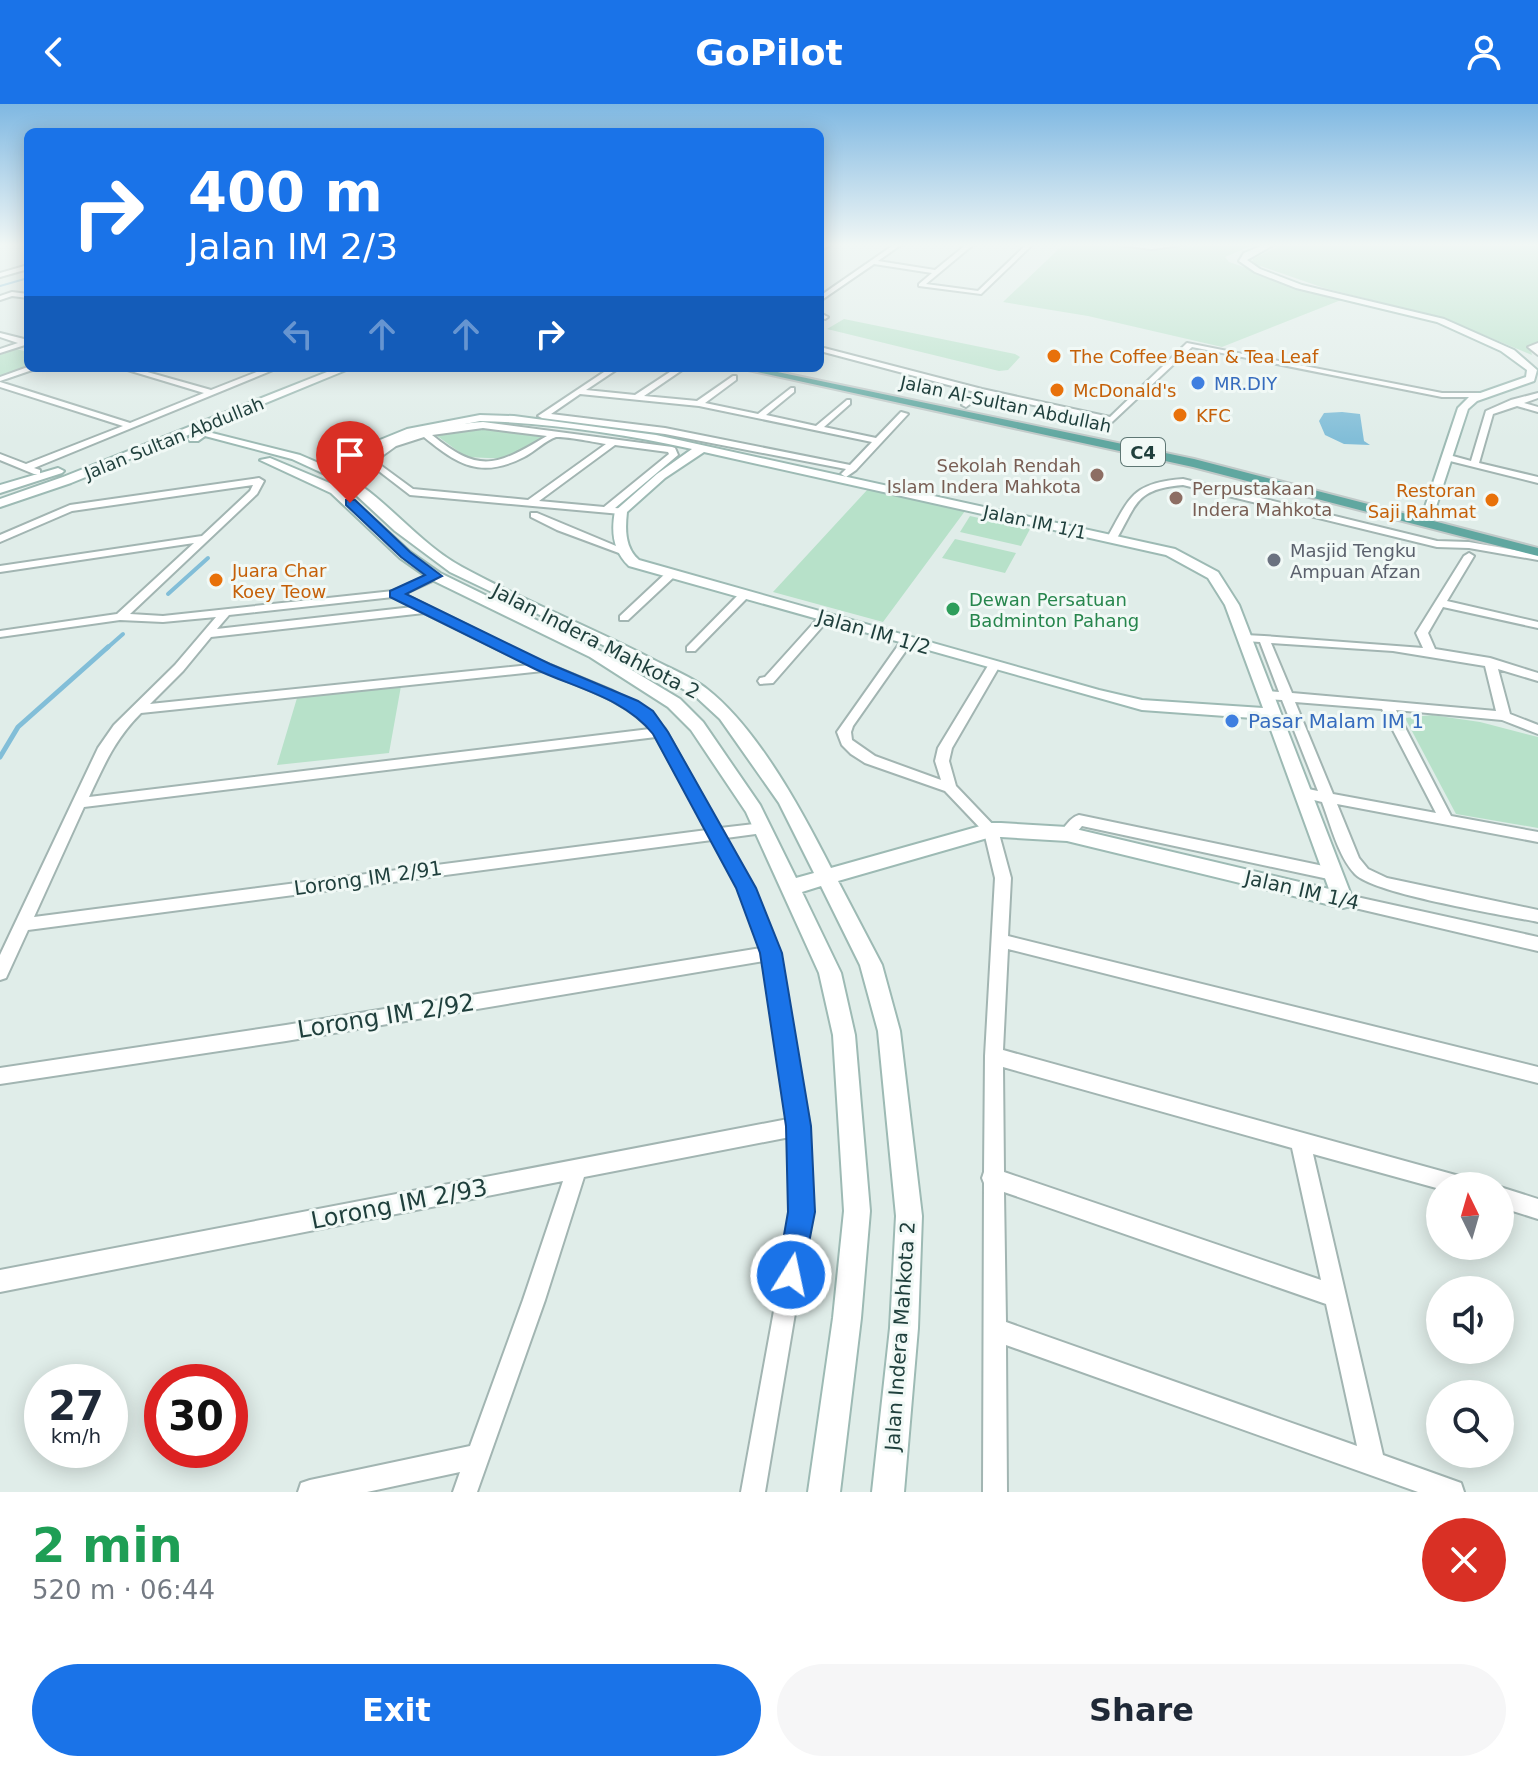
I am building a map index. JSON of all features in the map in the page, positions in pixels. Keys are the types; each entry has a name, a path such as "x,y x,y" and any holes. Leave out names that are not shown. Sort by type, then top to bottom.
{"main road":[{"name":"Jalan Al-Sultan Abdullah","path":"763,372 1538,538"},
{"name":"Jalan Al-Sultan Abdullah","path":"806,372 1186,451 1426,515 1538,555"}],"street":[{"path":"1391,309 1441,321 1498,346 1525,362 1532,370 1531,379 1470,401 1463,408 1449,458 1426,515 1472,543 1422,633 1430,651"},
{"path":"0,335 24,341"},
{"path":"0,351 24,343"},
{"path":"824,350 981,391 1112,420 1190,345 1442,395 1486,395"},
{"path":"1538,345 1532,347 1538,353"},
{"path":"0,382 24,372"},
{"path":"139,372 210,392 263,372"},
{"path":"0,469 23,465 129,425 257,372"},
{"name":"Jalan Sultan Abdullah","path":"0,489 45,476 310,372"},
{"name":"Jalan Sultan Abdullah","path":"0,503 67,480 336,372"},
{"path":"538,418 609,372"},
{"path":"636,398 675,372"},
{"path":"699,404 733,378"},
{"path":"0,382 129,425"},
{"path":"67,480 170,447 236,446 230,428 233,423 299,387"},
{"path":"759,417 791,390"},
{"path":"966,405 981,391"},
{"path":"579,392 699,404 879,441"},
{"path":"1442,395 1463,408"},
{"path":"1474,464 1489,413 1538,395"},
{"path":"817,429 847,402"},
{"path":"1514,402 1538,410"},
{"path":"839,480 904,414"},
{"name":"Jalan IM 1/1","path":"324,467 389,439 436,424 489,418 538,418 665,431 853,468"},
{"name":"Jalan IM 1/1","path":"538,418 656,438 1112,538 1170,552 1213,575 1232,605 1343,900"},
{"path":"613,511 674,455 668,448 483,425 460,426 380,451 373,462 410,492 613,511 702,448"},
{"path":"426,435 463,461 499,464 509,463 556,434"},
{"name":"Jalan Indera Mahkota 2","path":"202,436 324,467 346,479 400,528 455,569 608,642 700,691 726,715 787,800 871,965 889,1031 909,1216 904,1328 888,1492"},
{"path":"531,502 615,441"},
{"name":"Jalan Indera Mahkota 2","path":"236,446 335,490 405,555 435,576 595,654 674,703 697,726 763,828 830,973 844,1035 857,1211 847,1318 824,1492"},
{"path":"0,457 45,476"},
{"path":"1449,458 1538,480"},
{"path":"0,539 70,508 259,481 258,487 120,617"},
{"path":"1112,538 1143,489 1159,483 1183,482 1437,544 1469,550 1538,555"},
{"path":"613,511 623,551"},
{"path":"534,515 623,551"},
{"path":"0,569 202,539"},
{"name":"Jalan IM 1/2","path":"623,551 634,563 670,575 993,667 1142,705 1273,714"},
{"path":"624,618 670,575"},
{"path":"0,634 120,617 163,619 395,594 435,576"},
{"path":"395,594 544,667 632,705 647,715 660,732 746,888 771,953 799,1126 802,1212 753,1492"},
{"path":"691,649 744,595"},
{"path":"1440,603 1538,625"},
{"path":"207,634 427,609"},
{"path":"0,973 105,748 119,728 140,709 225,613"},
{"path":"764,681 769,680 824,618"},
{"path":"1245,638 1430,651 1490,662 1538,677"},
{"name":"Jalan IM 1/4","path":"1264,639 1353,861 1363,873 1384,883 1538,916"},
{"path":"906,642 850,721 844,732 845,741 856,752 873,761 950,788 991,830 1003,878 994,1056 992,1178 995,1492"},
{"path":"1490,662 1504,716"},
{"path":"140,709 544,667"},
{"path":"950,788 942,761 945,748 993,667"},
{"path":"1266,695 1504,716 1538,730"},
{"path":"1387,706 1446,819"},
{"path":"78,803 660,732"},
{"path":"1303,793 1538,837"},
{"name":"Jalan IM 1/4","path":"1067,834 1079,820 1333,874"},
{"name":"Lorong IM 2/91","path":"21,925 763,828"},
{"name":"Jalan IM 1/4","path":"792,887 991,830 1067,834 1538,944"},
{"path":"1000,941 1538,1075"},
{"name":"Lorong IM 2/92","path":"0,1076 286,1033 771,953"},
{"path":"994,1056 1426,1176"},
{"name":"Lorong IM 2/93","path":"0,1281 799,1126"},
{"path":"1300,1141 1373,1464"},
{"path":"465,1492 577,1169"},
{"path":"992,1178 1335,1296"},
{"path":"1514,1202 1537,1211"},
{"path":"993,1329 1452,1492"},
{"path":"310,1492 475,1457"}],"green space":[{"path":"1044,309 1319,309 1222,347"},
{"path":"1406,309 1538,309 1538,346 1530,347 1532,355 1443,318"},
{"path":"844,319 1020,357 1008,370 999,371 827,329"},
{"path":"16,349 24,351 24,369 0,377 0,355"},
{"path":"471,422 555,430 511,459 466,457 429,430"},
{"path":"868,489 965,511 883,622 773,592"},
{"path":"970,516 1030,529 1021,546 960,532"},
{"path":"955,539 1016,553 1005,573 942,558"},
{"path":"401,686 389,753 277,765 297,698"},
{"path":"1432,715 1480,722 1538,737 1538,828 1456,814 1405,718"}],"water":[{"path":"1324,413 1360,414 1364,441 1370,445 1344,444 1325,435 1319,421"}],"waterway":[{"path":"168,594 208,558"},
{"path":"106,649 123,634"},
{"path":"0,757 18,727 108,647"}],"place":[{"name":"The Coffee Bean & Tea Leaf","path":"1054,356"},
{"name":"MR.DIY","path":"1198,383"},
{"name":"McDonald's","path":"1057,390"},
{"name":"KFC","path":"1180,415"},
{"name":"Sekolah Rendah Islam Indera Mahkota","path":"1097,475"},
{"name":"Perpustakaan Indera Mahkota","path":"1176,498"},
{"name":"Restoran Saji Rahmat","path":"1492,500"},
{"name":"Masjid Tengku Ampuan Afzan","path":"1274,560"},
{"name":"Juara Char Koey Teow","path":"216,580"},
{"name":"Dewan Persatuan Badminton Pahang","path":"953,609"},
{"name":"Pasar Malam IM 1","path":"1232,721"}],"route":[{"path":"350,503 405,555 435,576 395,594 544,667 632,705 647,715 660,732 746,888 771,953 799,1126 802,1212 791,1275"}]}
